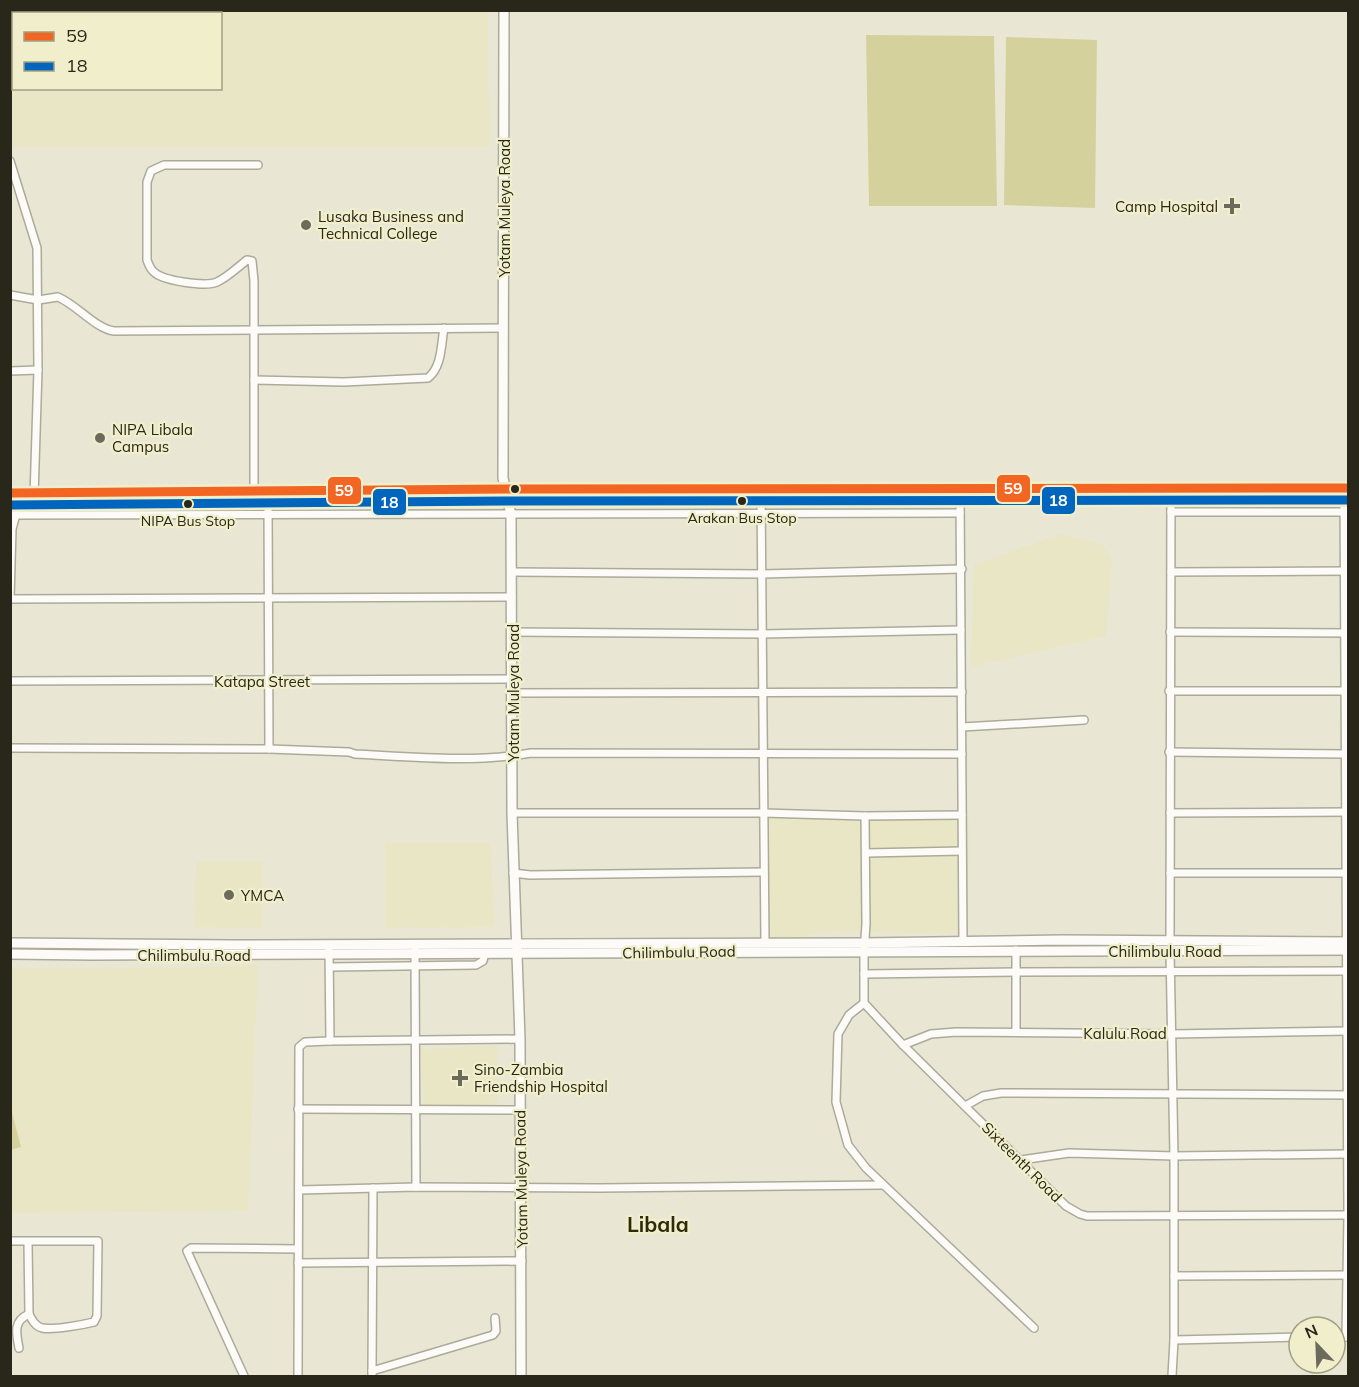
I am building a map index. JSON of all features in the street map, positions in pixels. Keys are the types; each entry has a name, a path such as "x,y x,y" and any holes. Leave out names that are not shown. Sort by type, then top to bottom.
{"main road":[{"name":"Yotam Muleya Road","path":"504,10 503,478 512,514 512,813 520,1039 521,1377"},
{"path":"960,494 1171,488 1346,493"},
{"path":"10,494 34,498 254,496 505,489 761,494 960,494 1171,499 1346,493"},
{"path":"254,496 268,501 761,494"},
{"path":"15,503 34,498"},
{"name":"Chilimbulu Road","path":"10,954 329,949 864,947 963,942 1170,940 1347,946"},
{"name":"Chilimbulu Road","path":"10,943 329,949"},
{"name":"Chilimbulu Road","path":"415,949 485,953 516,949 765,944 1170,951 1347,946"}],"street":[{"path":"10,161 37,248 38,370 34,498"},
{"path":"254,496 254,272 250,260 223,279 208,285 160,276 150,268 147,260 147,182 152,171 164,165 258,165"},
{"path":"10,295 38,300 58,297 82,311 102,327 114,331 504,328"},
{"path":"254,380 344,382 428,378 437,366 444,328"},
{"path":"10,371 38,370"},
{"path":"1170,940 1171,488"},
{"path":"1346,493 1347,1315"},
{"path":"761,494 765,944"},
{"path":"960,494 963,942"},
{"path":"268,501 269,749"},
{"path":"15,503 10,599 512,597"},
{"path":"1171,512 1346,512"},
{"path":"13,515 960,513"},
{"path":"512,572 761,574 962,569"},
{"path":"1171,572 1346,571"},
{"path":"512,632 762,634 961,630"},
{"path":"1170,633 1347,633"},
{"name":"Katapa Street","path":"10,681 513,679"},
{"path":"1169,691 1347,691"},
{"path":"513,693 962,692"},
{"path":"962,726 1084,720"},
{"path":"10,748 269,749 406,757 513,757 531,753 962,754"},
{"path":"1169,752 1346,754"},
{"path":"1170,813 1347,812"},
{"path":"512,813 962,815"},
{"path":"865,816 864,1004 849,1015 838,1034 836,1102 848,1145 883,1185 1034,1328"},
{"path":"866,853 962,851"},
{"path":"513,873 763,872"},
{"path":"1170,873 1347,873"},
{"path":"329,949 330,1041"},
{"path":"415,949 416,1187"},
{"path":"1016,950 1016,1032"},
{"path":"1170,951 1174,1156 1172,1377"},
{"path":"330,966 476,965 483,961 485,953"},
{"path":"864,974 1348,971"},
{"name":"Sixteenth Road","path":"864,1004 1066,1206 1080,1214 1348,1215"},
{"name":"Kalulu Road","path":"903,1045 931,1034 1347,1031"},
{"path":"298,1377 299,1047 305,1042 330,1041 520,1039"},
{"path":"965,1106 983,1096 1001,1093 1348,1095"},
{"path":"298,1109 520,1110"},
{"path":"1021,1160 1069,1153 1174,1156 1347,1154"},
{"path":"299,1190 416,1187 883,1185"},
{"path":"373,1188 372,1374 493,1335 496,1331 495,1318"},
{"path":"10,1241 98,1241 97,1316 94,1322 42,1328 32,1321 29,1314 28,1242"},
{"path":"244,1377 187,1251 191,1248 298,1249"},
{"path":"298,1263 522,1261"},
{"path":"1174,1276 1347,1275"},
{"path":"19,1348 18,1322 29,1314"},
{"path":"1174,1340 1287,1337"}],"shaded area":[{"path":"141,10 218,10 218,12 141,12"},
{"path":"10,11 488,11 489,147 13,147 10,139"},
{"path":"866,35 994,36 997,206 869,206"},
{"path":"1006,37 1097,40 1095,208 1004,205"},
{"path":"1061,534 1102,544 1112,561 1106,636 971,667 974,565"},
{"path":"763,813 865,816 865,820 969,819 968,934 829,931 765,943"},
{"path":"385,843 490,843 495,927 385,928"},
{"name":"YMCA","path":"196,862 262,862 262,928 194,927"},
{"path":"258,965 248,1211 11,1213 11,968 185,968"},
{"name":"Sino-Zambia Friendship Hospital","path":"497,1046 497,1106 424,1109 421,1049"},
{"path":"10,1105 21,1147 11,1150 10,1150"}],"transit line":[{"name":"59","path":"10,493 505,489 1348,488"},
{"name":"18","path":"10,505 505,501 1348,500"}],"place":[{"name":"Camp Hospital","path":"1232,206"},
{"name":"Lusaka Business and Technical College","path":"306,225"},
{"name":"NIPA Libala Campus","path":"100,438"},
{"name":"Arakan Bus Stop","path":"742,501"},
{"name":"NIPA Bus Stop","path":"188,504"},
{"name":"YMCA","path":"229,895"},
{"name":"Sino-Zambia Friendship Hospital","path":"460,1078"}],"district":[{"name":"Libala","path":"658,1224"}]}
